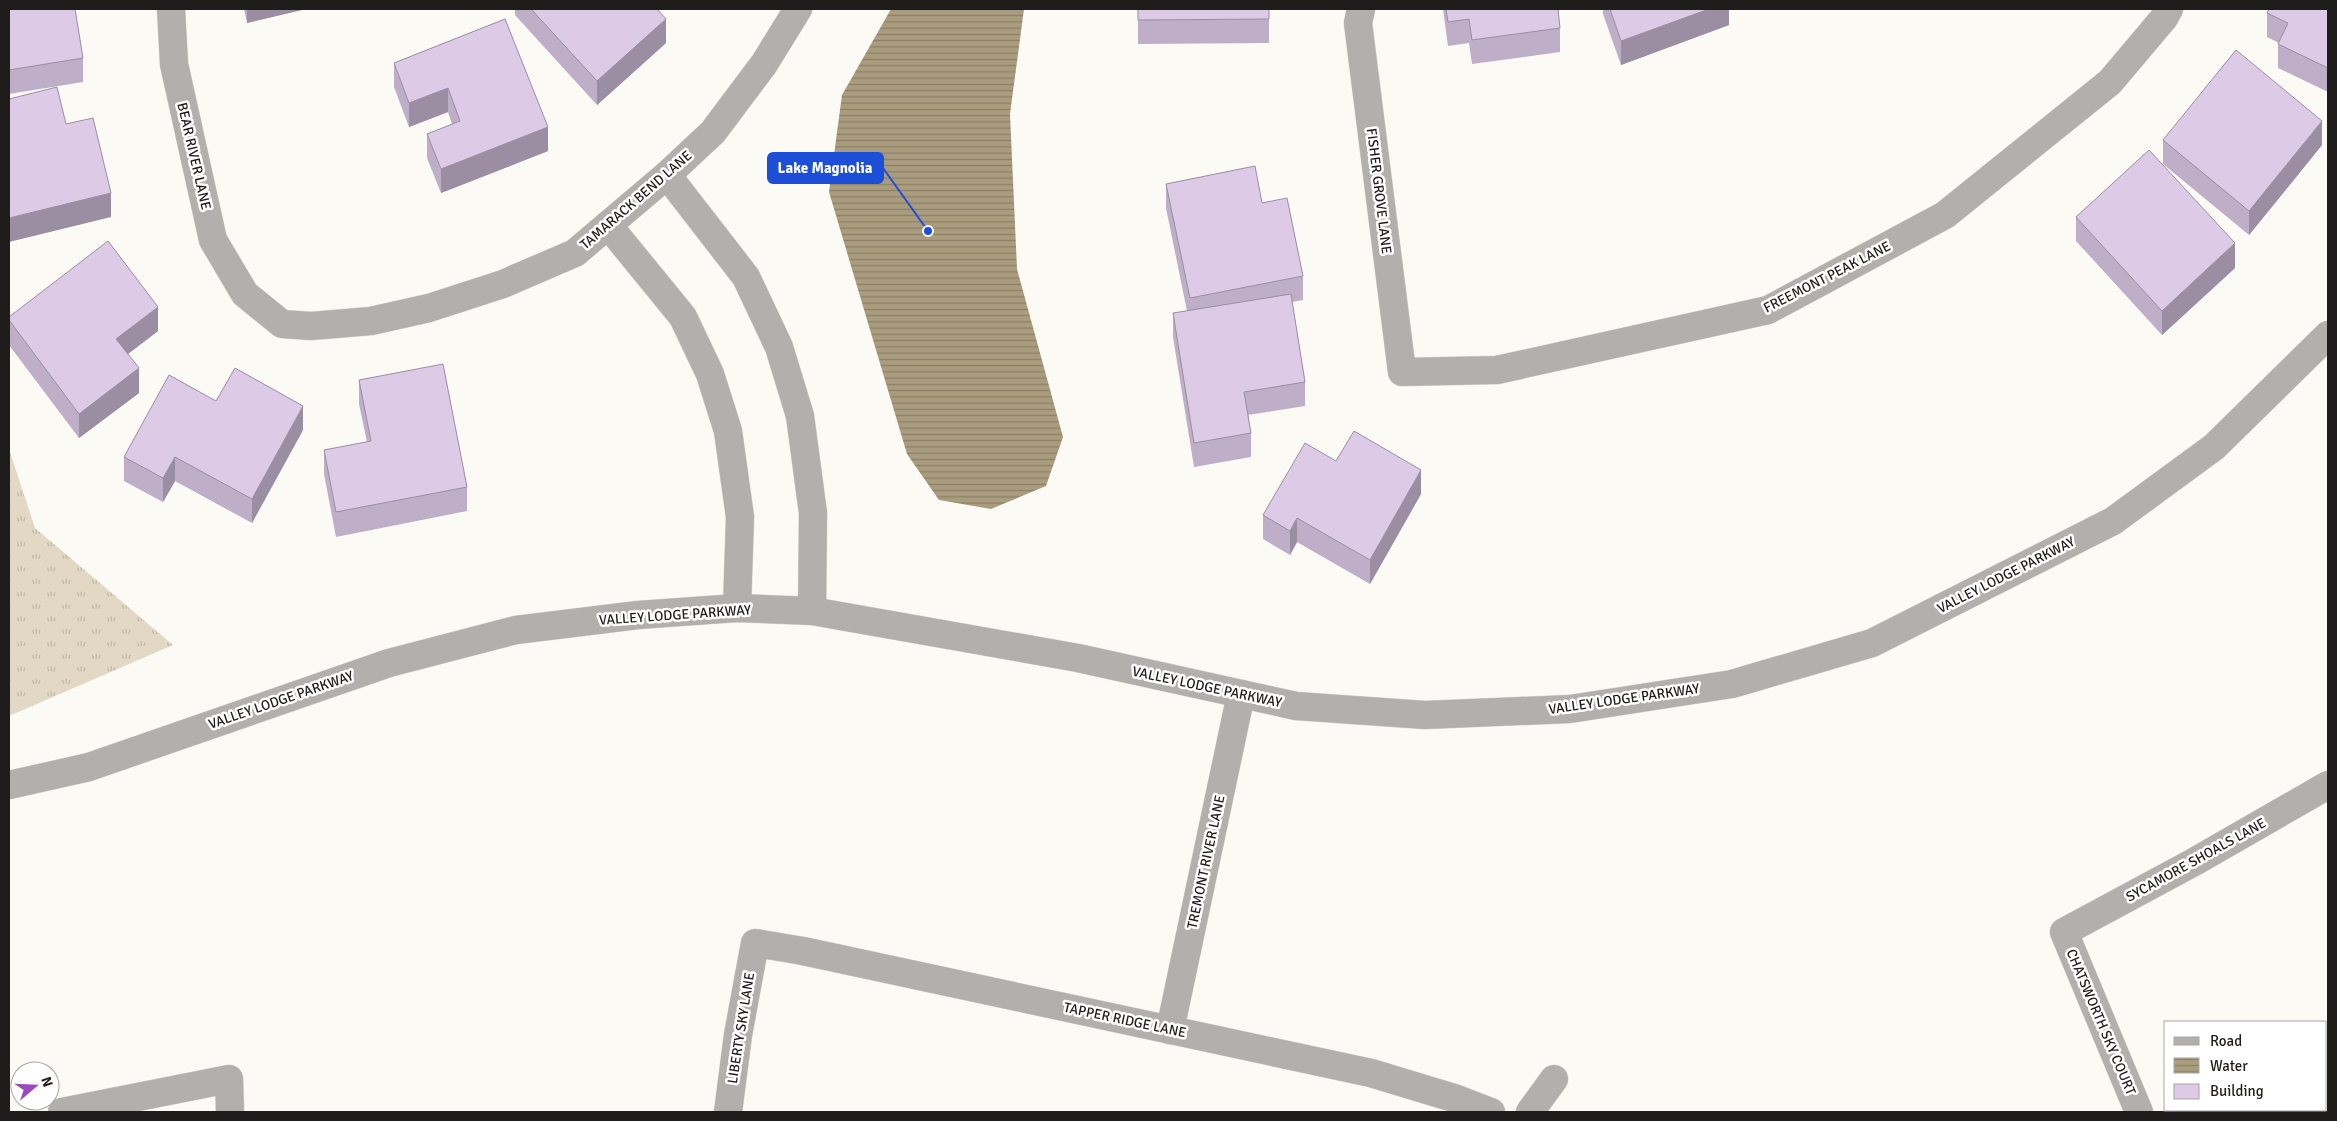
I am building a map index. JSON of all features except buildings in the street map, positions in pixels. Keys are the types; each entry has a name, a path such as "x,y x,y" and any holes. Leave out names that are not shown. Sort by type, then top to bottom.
{"street":[{"name":"BEAR RIVER LANE","path":"171,9 174,64 213,240 245,294"},
{"name":"TAMARACK BEND LANE","path":"245,294 282,324 311,326 371,322 429,308 503,284 575,253 714,132 764,64 798,9"},
{"name":"FISHER GROVE LANE","path":"1361,9 1358,24 1402,372"},
{"name":"FREEMONT PEAK LANE","path":"1402,372 1497,370 1768,310 1945,215 2110,82 2164,18 2169,9"},
{"path":"666,175 746,278 779,347 800,416 813,513 812,611"},
{"path":"608,225 683,317 710,374 728,431 740,517 738,608"},
{"name":"VALLEY LODGE PARKWAY","path":"9,785 89,767 389,663 516,630 638,615 738,608 812,611 1078,658 1296,706 1425,716 1570,709 1732,684 1872,643 2113,521 2214,447 2328,335"},
{"name":"TREMONT RIVER LANE","path":"1170,1030 1241,694"},
{"name":"SYCAMORE SHOALS LANE","path":"2064,932 2194,862 2328,786"},
{"name":"CHATSWORTH SKY COURT","path":"2064,932 2139,1112"},
{"name":"TAPPER RIDGE LANE","path":"756,943 803,951 1371,1073 1457,1099 1491,1112"},
{"name":"LIBERTY SKY LANE","path":"728,1112 738,1035 756,943"},
{"path":"62,1112 229,1079 230,1112"},
{"path":"1530,1112 1554,1079"}],"green space":[{"path":"9,449 35,528 173,645 9,716"}],"water":[{"path":"891,9 1024,9 1010,114 1017,269 1063,437 1046,486 991,509 939,500 907,454 829,192 842,95"}],"place":[{"name":"Lake Magnolia","path":"928,231"}]}
